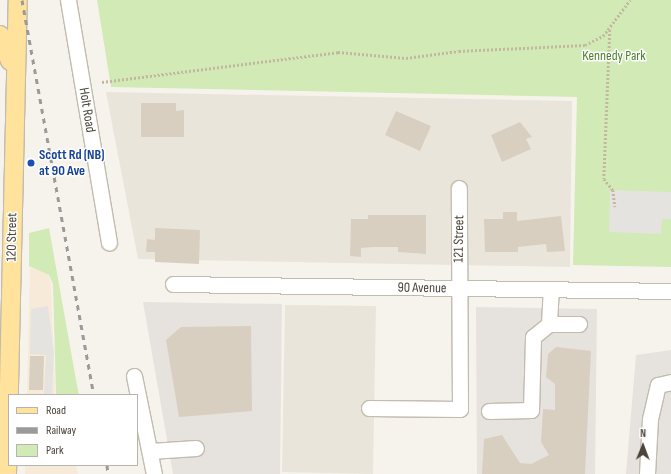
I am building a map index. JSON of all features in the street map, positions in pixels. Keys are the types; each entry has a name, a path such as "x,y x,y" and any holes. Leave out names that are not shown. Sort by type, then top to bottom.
{"main road":[{"name":"120 Street","path":"7,474 6,277 18,0"},
{"path":"0,35 16,71"}],"street":[{"name":"Holt Road","path":"68,0 109,243"},
{"name":"121 Street","path":"369,408 460,409 458,289 459,188"},
{"name":"90 Avenue","path":"173,284 671,291"},
{"path":"548,324 551,290"},
{"path":"489,411 531,410 533,337 548,324 580,324"},
{"path":"134,376 138,394"},
{"path":"647,474 650,419 658,385 671,382"},
{"path":"138,394 154,474"},
{"path":"150,450 196,448"}],"path":[{"path":"102,82 338,52 406,58 459,51 574,47 595,42 610,29 618,13 630,0"},
{"path":"610,29 604,179 613,190 615,207"}],"shaded area":[{"path":"106,92 572,101 570,267 138,259"},
{"path":"610,190 671,192 671,219 662,219 661,234 609,232"},
{"path":"30,267 48,274 51,283 55,394 27,394"},
{"path":"143,302 282,304 280,474 173,474"},
{"path":"285,305 376,306 373,474 282,472"},
{"path":"48,306 54,353 52,394 44,394 46,355 30,354 31,309"},
{"path":"476,307 597,309 595,474 477,474"},
{"path":"671,350 671,474 626,474 636,355"},
{"path":"25,466 76,466 78,474 25,474"}],"green space":[{"name":"Kennedy Park","path":"97,0 671,0 671,267 573,265 577,97 111,87"},
{"path":"49,228 79,394 56,394 53,284 49,275 29,266 29,233"}],"building":[{"path":"141,103 176,103 176,111 184,110 184,137 141,137"},
{"path":"396,111 431,126 420,151 385,135"},
{"path":"520,122 532,137 526,139 531,149 502,162 491,135"},
{"path":"503,212 517,212 517,221 561,216 565,251 547,252 546,244 518,247 518,252 485,252 484,219 503,219"},
{"path":"368,215 426,215 426,254 398,252 398,247 373,247 361,248 361,257 350,256 351,219 368,219"},
{"path":"155,228 200,230 199,264 155,262 155,252 146,252 147,239 155,240"},
{"path":"251,326 252,411 179,417 166,340 181,327"},
{"path":"556,347 591,351 585,474 482,474 484,439 502,435 520,463 531,464 549,455 541,442 543,409 555,410 555,384 546,377 548,354"},
{"path":"30,356 44,356 43,390 29,390"}],"railway":[{"path":"22,0 94,394"},
{"path":"107,466 108,474"}],"place":[{"name":"Scott Rd (NB) at 90 Ave","path":"31,163"}]}
